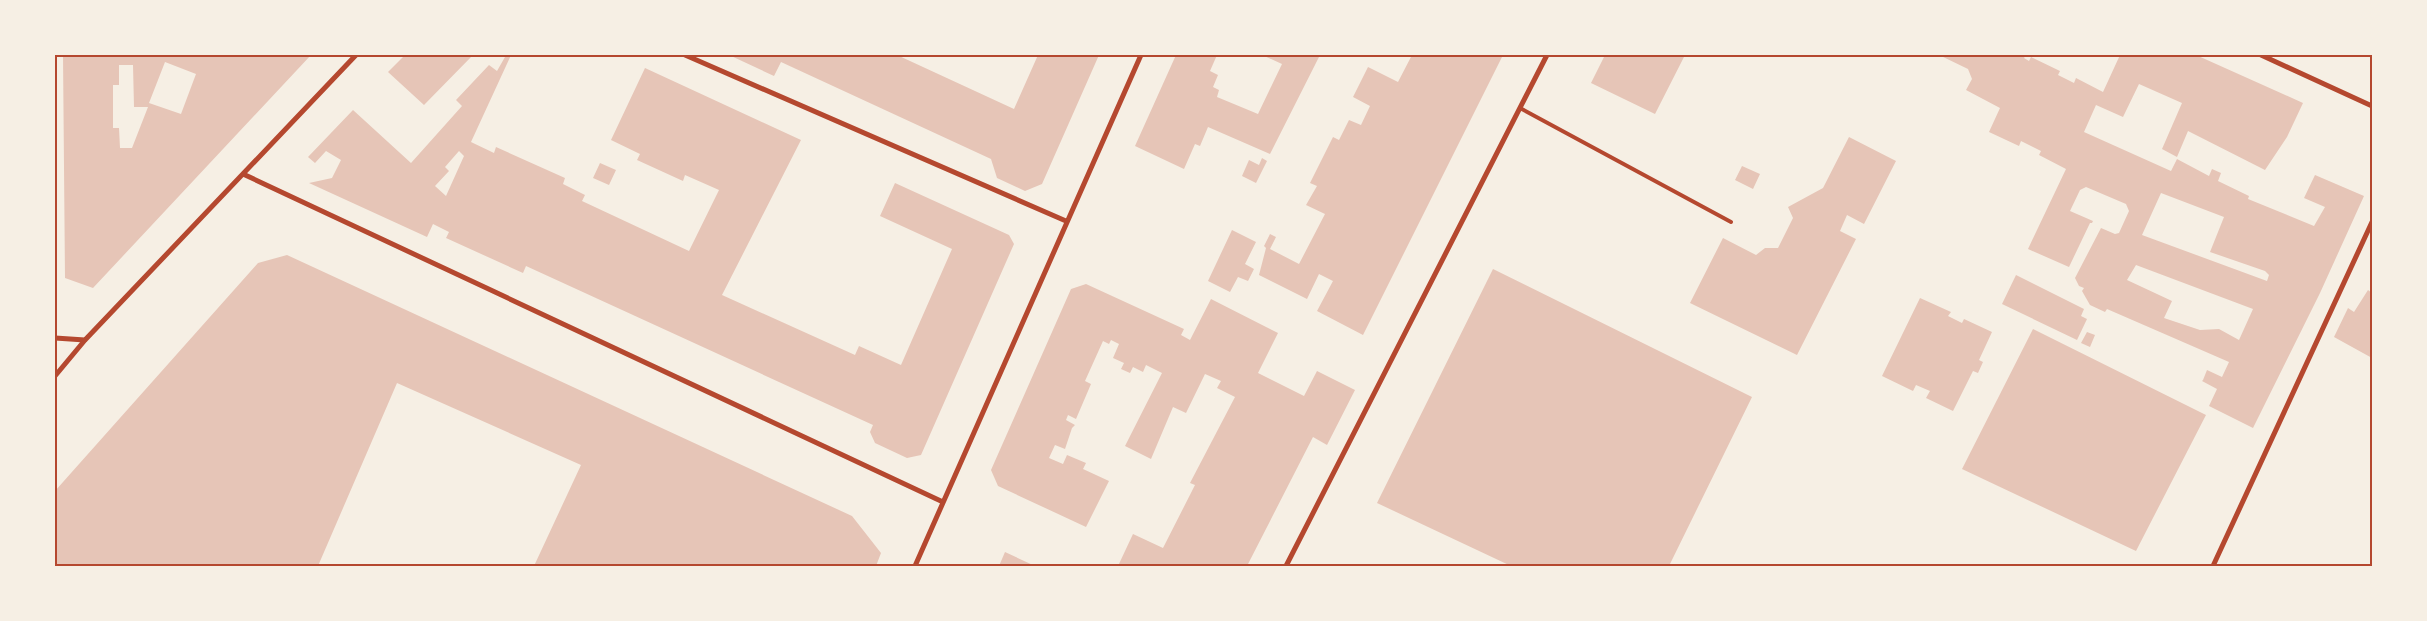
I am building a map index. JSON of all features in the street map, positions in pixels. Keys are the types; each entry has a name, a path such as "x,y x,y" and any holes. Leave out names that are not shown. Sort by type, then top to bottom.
{"street":[{"path":"55,376 85,340 356,55"},
{"path":"685,55 1066,221"},
{"path":"915,566 1141,55"},
{"path":"1286,566 1547,55"},
{"path":"2261,55 2372,106"},
{"path":"243,174 943,502"},
{"path":"2214,566 2372,222"},
{"path":"55,338 85,340"}],"lane":[{"path":"1520,108 1731,222"}],"building":[{"path":"63,55 311,55 93,288 65,278","holes":["165,62 196,74 181,114 149,103","119,65 133,65 134,107 148,107 132,148 120,148 119,128 113,128 113,85 119,85"]},
{"path":"405,55 473,55 424,105 388,72"},
{"path":"500,55 511,55 471,142 494,153 496,147 565,178 563,184 585,195 582,201 689,251 719,190 685,175 683,181 637,160 640,154 611,140 645,68 801,140 722,295 855,355 859,346 901,365 952,249 880,216 895,183 1009,235 1014,244 921,455 907,458 875,443 870,432 873,425 526,266 523,273 446,238 449,232 433,224 427,237 309,183 332,178 341,160 326,151 315,163 308,157 353,110 411,163 462,106 456,100 489,65 497,71 505,57","holes":["459,151 464,156 446,196 435,186 449,171 445,167"]},
{"path":"729,55 897,55 1014,109 1038,55 1099,55 1042,184 1025,191 997,178 991,159 781,62 774,76"},
{"path":"1176,55 1217,55 1210,71 1218,75 1213,87 1219,90 1217,97 1258,114 1282,64 1262,55 1320,55 1270,154 1208,127 1200,146 1195,144 1184,169 1135,146"},
{"path":"1412,55 1503,55 1363,335 1317,311 1333,281 1319,274 1307,299 1259,275 1266,248 1264,246 1270,234 1276,237 1270,249 1299,264 1325,214 1306,205 1317,186 1310,183 1333,137 1339,140 1349,120 1361,125 1370,106 1353,97 1368,67 1398,82"},
{"path":"1605,55 1685,55 1655,114 1591,83"},
{"path":"1939,55 2026,55 2024,58 2029,61 2031,57 2060,71 2058,75 2074,83 2076,78 2103,92 2120,55 2196,55 2303,103 2287,137 2265,170 2188,131 2177,157 2162,149 2182,103 2139,84 2123,117 2096,105 2084,132 2171,171 2177,159 2209,176 2212,169 2221,173 2218,181 2249,196 2248,199 2314,226 2325,207 2304,198 2315,175 2364,196 2320,293 2253,428 2209,406 2217,389 2202,381 2207,370 2222,377 2229,362 2107,309 2105,312 2090,305 2082,291 2084,288 2079,286 2075,278 2101,228 2115,234 2119,233 2129,211 2126,204 2086,187 2080,190 2070,211 2093,221 2090,223 2069,267 2028,249 2066,169 2039,155 2041,151 2021,141 2019,146 1989,132 2000,108 1966,90 1972,79 1968,69","holes":["2161,193 2224,217 2210,252 2265,271 2269,275 2267,281 2142,235","2136,265 2253,309 2239,340 2219,329 2200,330 2164,318 2172,301 2127,280"]},
{"path":"1849,137 1896,161 1864,224 1847,215 1840,231 1856,239 1797,355 1690,303 1723,238 1756,255 1765,248 1778,248 1793,218 1788,207 1823,188"},
{"path":"1262,158 1267,161 1256,183 1242,176 1249,160 1259,165"},
{"path":"600,163 616,170 609,185 593,178"},
{"path":"1742,166 1760,174 1753,189 1735,180"},
{"path":"1232,230 1256,242 1245,264 1254,269 1248,281 1238,277 1230,292 1208,281"},
{"path":"287,255 852,516 881,553 876,566 534,566 581,465 397,383 318,566 55,566 55,491 258,263"},
{"path":"1493,269 1752,397 1669,566 1511,566 1377,503"},
{"path":"2016,275 2084,309 2081,316 2087,319 2077,340 2002,304"},
{"path":"1086,284 1184,329 1181,335 1190,340 1211,299 1278,333 1258,373 1304,396 1317,371 1355,390 1327,445 1313,437 1247,566 1118,566 1133,534 1163,548 1195,485 1190,483 1235,397 1217,388 1221,381 1205,374 1186,413 1173,407 1151,459 1125,446 1162,373 1146,365 1143,372 1133,367 1130,373 1121,369 1124,363 1113,358 1119,344 1111,340 1109,344 1103,341 1085,381 1091,384 1076,419 1068,415 1066,420 1075,425 1072,428 1065,449 1055,445 1049,458 1063,464 1067,455 1086,463 1083,469 1109,481 1086,527 998,486 991,470 1071,289"},
{"path":"2368,290 2372,293 2372,358 2334,337 2348,308 2354,312"},
{"path":"1920,298 1951,312 1948,316 1962,323 1964,319 1992,332 1979,360 1983,362 1978,373 1973,371 1953,411 1926,398 1930,391 1916,385 1913,391 1882,376"},
{"path":"2033,329 2206,415 2136,551 1962,469"},
{"path":"2087,332 2095,335 2090,347 2081,343"},
{"path":"1005,552 1035,566 999,566"}]}
